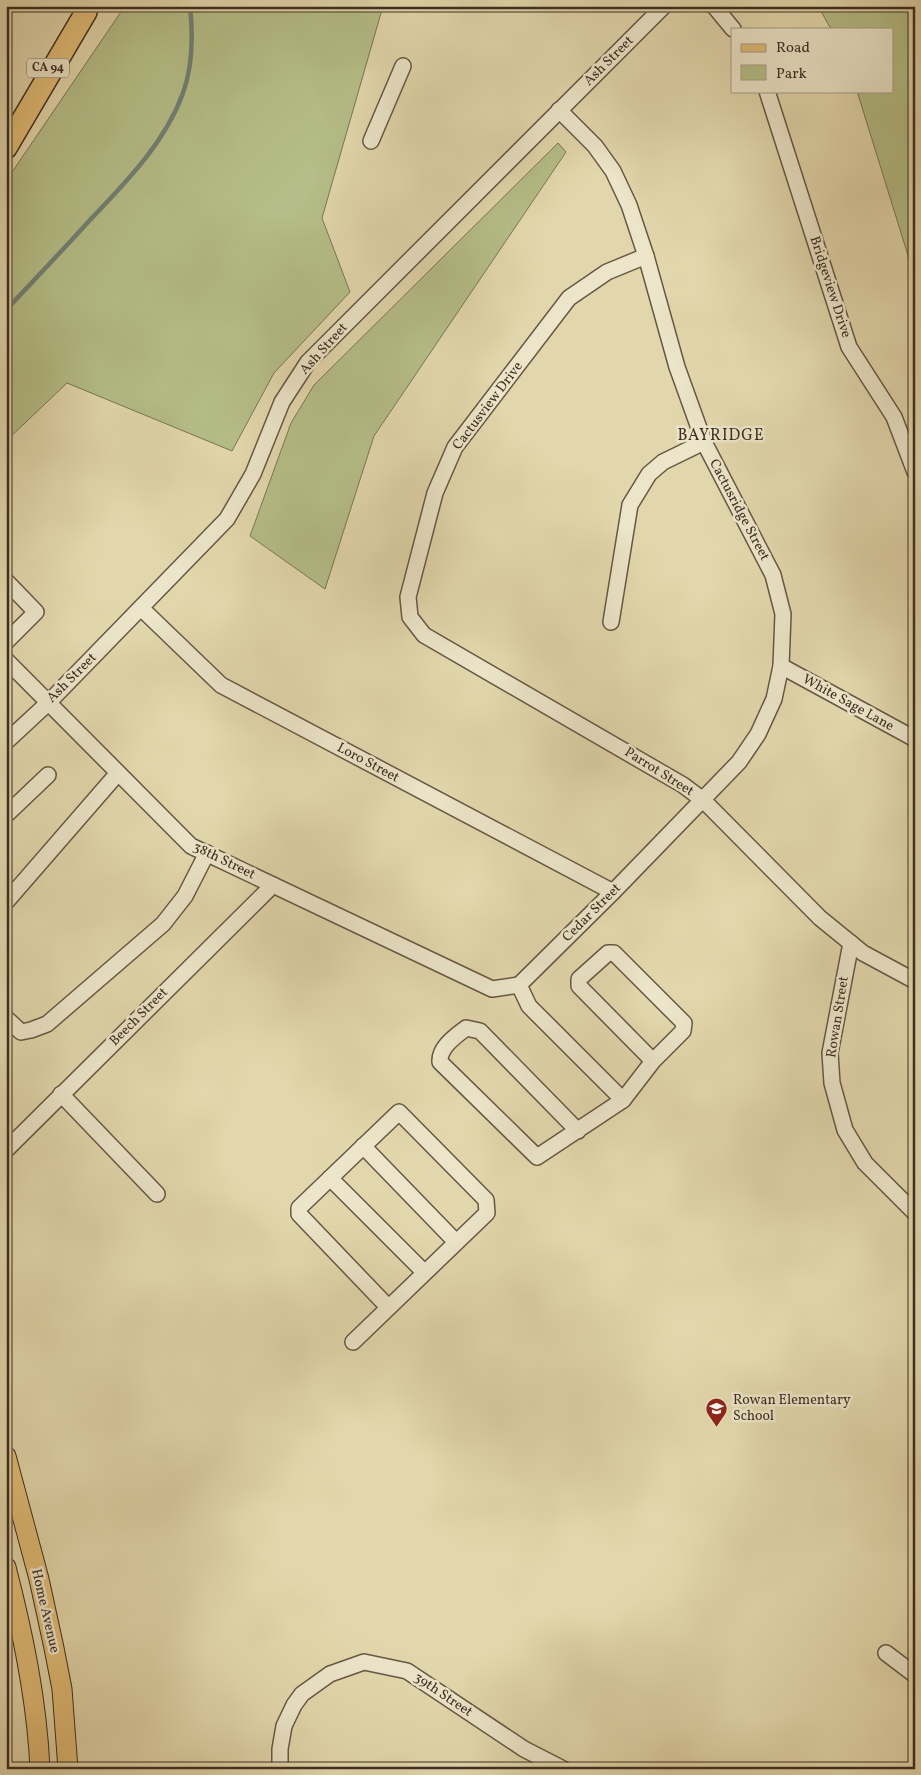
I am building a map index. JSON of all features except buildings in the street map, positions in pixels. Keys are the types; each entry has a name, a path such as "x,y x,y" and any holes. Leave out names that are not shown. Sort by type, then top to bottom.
{"highway":[{"name":"CA 94","path":"6,129 88,9"},
{"path":"6,148 88,9"}],"main road":[{"name":"Home Avenue","path":"6,1456 39,1579 54,1648 62,1689 68,1769"},
{"name":"Home Avenue","path":"6,1567 9,1592 22,1631 33,1696 40,1769"}],"street":[{"name":"Ash Street","path":"6,742 48,703 227,519 253,474 282,402 308,362 664,6"},
{"path":"714,6 732,28"},
{"path":"371,141 402,66"},
{"name":"Bridgeview Drive","path":"767,92 849,347 894,417 915,472"},
{"name":"Cactusridge Street","path":"559,110 595,146 613,171 629,205 646,256 677,367 704,442 773,575 783,614 781,666 774,699 758,734 739,762 703,800"},
{"name":"Cactusview Drive","path":"424,635 410,617 408,597 434,493 455,447 570,298 607,272 646,256"},
{"path":"611,622 630,505 649,474 662,462 704,442"},
{"path":"6,581 36,612 6,642"},
{"name":"Loro Street","path":"141,608 221,685 613,892"},
{"name":"Parrot Street","path":"424,635 683,785 703,800 820,918 863,954 915,981"},
{"name":"38th Street","path":"6,660 191,846 492,989 519,984"},
{"name":"White Sage Lane","path":"781,666 915,739"},
{"path":"6,902 118,773"},
{"path":"6,815 48,775"},
{"name":"Cedar Street","path":"519,984 703,800"},
{"path":"6,1018 21,1032 47,1024 163,924 185,896 207,853"},
{"name":"Beech Street","path":"6,1150 273,885"},
{"name":"Rowan Street","path":"850,943 830,1053 832,1083 845,1130 865,1163 915,1213"},
{"path":"578,1130 480,1031 466,1028 450,1041 440,1056 440,1062 537,1157 578,1130 623,1100 653,1061 683,1031 684,1023 614,953 608,953 579,979 579,986 653,1061"},
{"path":"519,984 529,1006 623,1100"},
{"path":"61,1094 157,1194"},
{"path":"353,1342 487,1213 486,1200 400,1112 299,1208 299,1214 388,1307"},
{"path":"363,1146 456,1242"},
{"path":"330,1178 424,1272"},
{"path":"886,1653 915,1675"},
{"name":"39th Street","path":"280,1769 280,1749 284,1726 294,1705 302,1694 330,1674 364,1662 407,1671 524,1749 563,1769"}],"green space":[{"path":"125,6 383,6 322,218 350,292 274,373 232,451 67,383 6,441 6,181"},
{"path":"818,6 915,6 915,278 857,92 894,92 894,28 830,28"},
{"path":"558,143 566,152 374,436 325,589 250,536 291,423 314,385"}],"waterway":[{"path":"6,310 130,177 166,129 183,93 189,72 192,39 190,6"}],"place":[{"name":"Rowan Elementary School","path":"717,1427"}],"district":[{"name":"BAYRIDGE","path":"721,436"}]}
